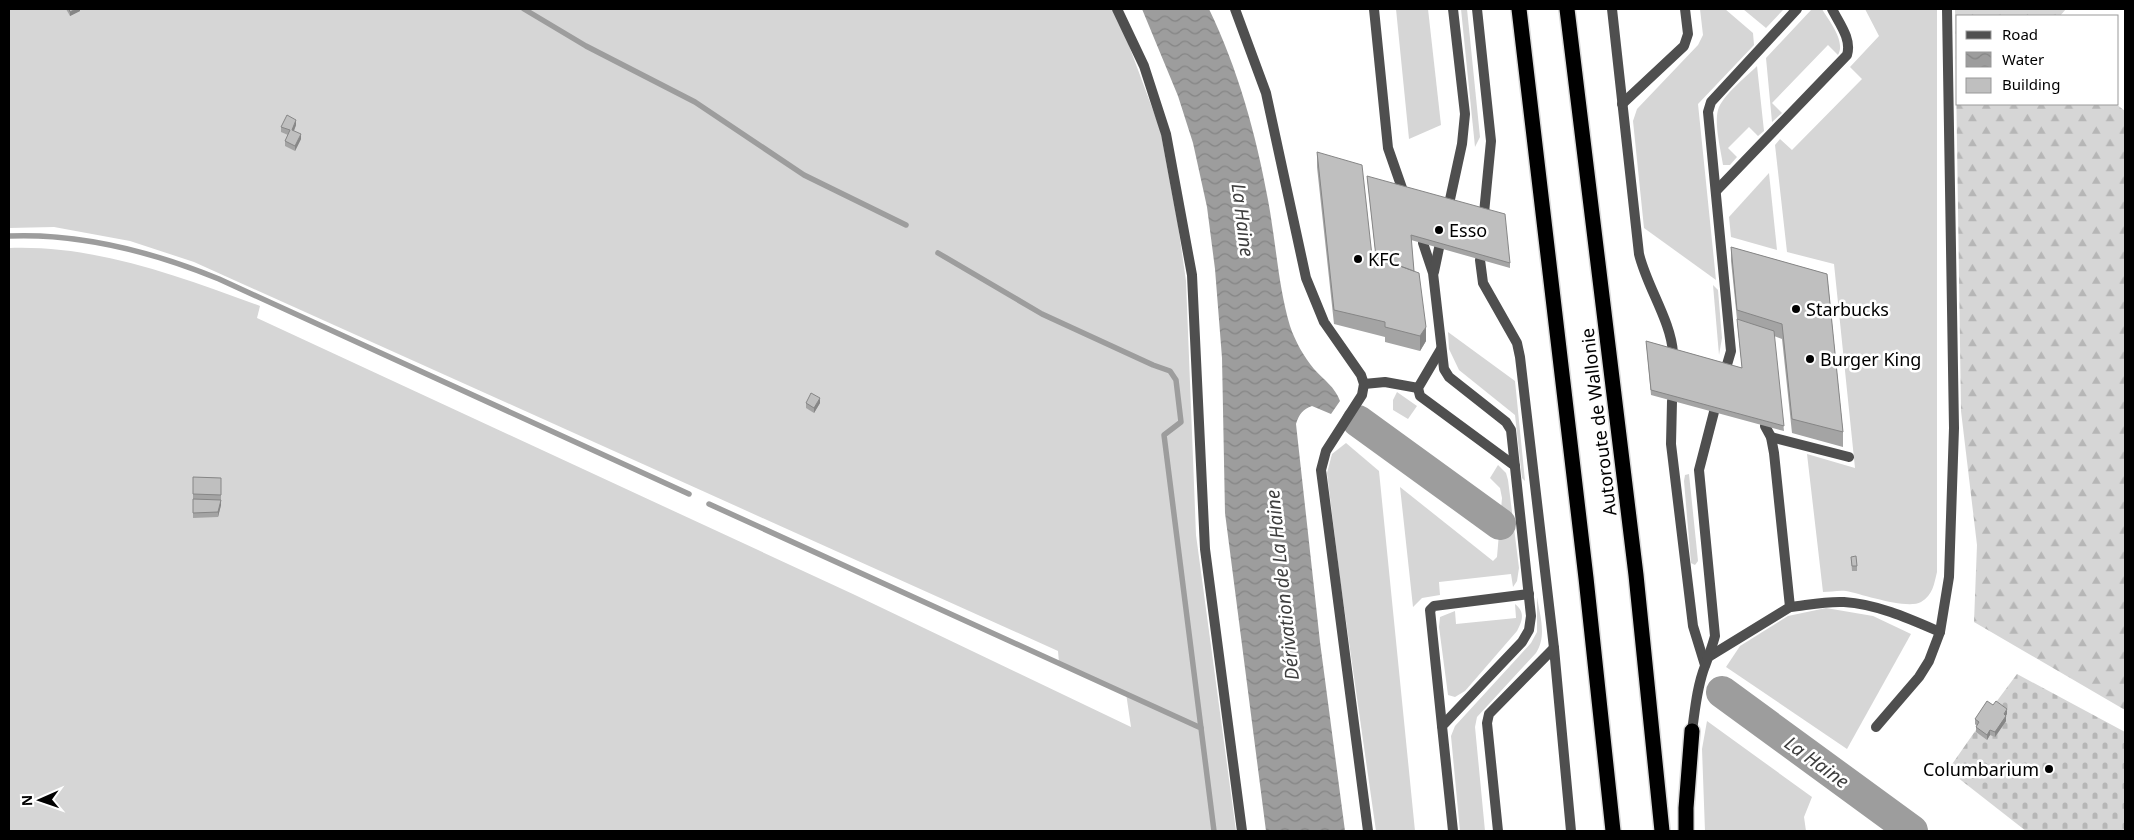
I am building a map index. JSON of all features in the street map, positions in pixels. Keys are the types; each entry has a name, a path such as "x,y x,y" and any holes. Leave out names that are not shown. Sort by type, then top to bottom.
{"highway":[{"name":"Autoroute de Wallonie","path":"1520,9 1586,578 1613,831"},
{"name":"Autoroute de Wallonie","path":"1567,9 1636,575 1662,831"},
{"path":"1686,831 1692,732"}],"street":[{"path":"1117,9 1144,66 1166,134 1192,275 1205,549 1242,831"},
{"path":"1235,9 1266,93 1306,278 1324,322 1362,375 1364,384 1362,395 1326,451 1321,470 1368,831"},
{"path":"1374,9 1388,148 1403,191"},
{"path":"1449,204 1462,144 1465,114 1453,9"},
{"path":"1477,9 1491,141 1484,213"},
{"path":"1612,9 1639,254 1644,273 1672,340 1673,353"},
{"path":"1622,104 1684,46 1688,34 1685,9"},
{"path":"1737,371 1731,351 1708,112 1711,102 1797,9"},
{"path":"1716,190 1847,55 1850,48 1847,38 1832,9"},
{"path":"1876,727 1919,678 1929,661 1940,632 1949,577 1954,428 1947,9"},
{"path":"1423,244 1433,273 1440,349 1444,369 1449,378 1506,422 1510,430 1531,616 1528,630 1522,642 1442,726"},
{"path":"1433,273 1439,248"},
{"path":"1480,260 1482,283 1517,343 1520,357 1554,648 1571,831"},
{"path":"1440,349 1418,388 1420,396 1515,466"},
{"path":"1726,368 1731,351"},
{"path":"1364,384 1385,382 1418,388"},
{"path":"1672,401 1671,444 1693,626 1705,665"},
{"path":"1692,732 1697,696 1705,665 1710,656 1714,636 1699,470 1714,412"},
{"path":"1765,426 1771,437 1790,607"},
{"path":"1771,437 1849,457"},
{"path":"1453,831 1430,610 1434,606 1529,594"},
{"path":"1710,656 1790,607 1826,602 1845,602 1879,609 1940,632"},
{"path":"1498,831 1487,723 1489,714 1554,648"}],"green space":[{"path":"9,9 1112,9 1128,43 1160,129 1178,225 1186,281 1196,535 1236,831 9,831 9,248 42,248 105,257 168,274 260,306 257,318 855,595 1131,727 1126,693 1059,663 1058,651 194,262 130,241 54,227 9,228"},
{"path":"1396,9 1428,9 1441,125 1409,139"},
{"path":"1461,9 1467,9 1480,137 1475,147"},
{"path":"1700,9 1725,9 1753,33 1754,45 1698,104 1716,280 1644,228 1633,121 1637,109 1698,45 1703,35"},
{"path":"1743,9 1784,9 1766,28"},
{"path":"1812,9 1822,9 1832,25 1840,44 1838,55 1828,45 1772,103 1782,113 1772,122 1766,58"},
{"path":"1865,9 1937,9 1937,572 1928,596 1921,602 1914,604 1884,601 1846,591 1823,592 1807,454 1855,468 1834,264 1787,252 1775,145 1780,139 1792,150 1862,79 1850,67 1879,36"},
{"path":"1955,9 2066,9 2061,15 1956,15 1956,76"},
{"path":"1757,66 1764,131 1758,136 1749,127 1728,148 1737,157 1730,165 1723,165 1717,130 1718,110 1729,93"},
{"path":"1956,105 2117,105 2125,111 2125,710 1974,622 1977,545 1961,411"},
{"path":"1769,173 1777,250 1731,237 1729,217"},
{"path":"1713,285 1718,290 1722,338 1719,355"},
{"path":"1448,332 1515,381 1525,481 1522,478 1515,415 1459,370 1449,349"},
{"path":"1397,392 1417,406 1408,419 1393,410 1393,400"},
{"path":"1346,443 1379,471 1415,831 1376,831 1327,473 1332,454"},
{"path":"1498,465 1506,473 1508,480 1519,568 1517,581 1513,587 1511,574 1439,582 1440,595 1422,598 1413,607 1400,487 1493,561 1497,557 1502,498 1500,488 1490,478"},
{"path":"1689,474 1698,561 1695,565 1691,563 1684,481 1685,475"},
{"path":"1537,597 1542,633 1536,653 1477,717 1475,727 1485,831 1460,831 1451,736 1455,726 1531,643 1537,632"},
{"path":"1515,604 1522,613 1521,623 1517,631 1465,691 1455,697 1448,695 1439,627 1440,617 1455,611 1456,624 1516,618"},
{"path":"1826,608 1873,616 1911,634 1847,749 1726,667 1740,646 1788,616"},
{"path":"2017,674 2125,732 2125,831 2026,831 1948,770 1978,727 1975,724 1987,706 1991,709"},
{"path":"1707,721 1812,797 1804,817 1806,831 1705,831 1702,749"}],"water":[{"name":"Dérivation de La Haine","path":"1142,9 1209,9 1229,55 1252,126 1268,200 1280,279 1290,326 1297,343 1307,359 1332,388 1340,401 1331,414 1312,406 1309,407 1302,412 1296,424 1320,642 1345,831 1266,831 1225,513 1222,358 1215,269 1207,207 1193,143 1178,96"}],"building":[{"path":"287,115 296,120 292,130 301,134 295,146 285,141 290,130 281,127"},
{"path":"1317,152 1362,165 1372,256 1419,273 1426,327 1420,336 1385,327 1385,322 1334,310"},
{"name":"Esso","path":"1367,176 1505,214 1510,263 1411,235 1414,271 1376,257"},
{"path":"1731,247 1827,274 1843,432 1792,419 1782,324 1737,310"},
{"path":"1737,319 1774,331 1784,426 1651,390 1646,341 1742,368"},
{"path":"811,393 820,398 814,408 806,403"},
{"path":"193,477 221,478 221,495 193,494"},
{"path":"193,499 221,500 218,512 193,513"},
{"path":"1856,556 1857,566 1852,566 1851,557"},
{"path":"1987,701 1993,705 1996,701 2007,709 2004,714 2006,716 1995,732 1990,730 1987,735 1976,727 1979,722 1975,719"}],"waterway":[{"path":"524,9 586,46 695,102 804,175 906,225"},
{"path":"9,236 36,236 90,241 143,253 194,269 689,494"},
{"path":"938,253 1042,314 1170,371 1176,380 1181,422 1164,435 1201,728"},
{"name":"La Haine","path":"1358,421 1500,524"},
{"path":"709,504 1201,728 1214,831"},
{"name":"La Haine","path":"1722,692 1912,831"}],"place":[{"name":"Esso","path":"1439,230"},
{"name":"KFC","path":"1358,259"},
{"name":"Starbucks","path":"1796,309"},
{"name":"Burger King","path":"1810,359"},
{"name":"Columbarium","path":"2049,769"}]}
